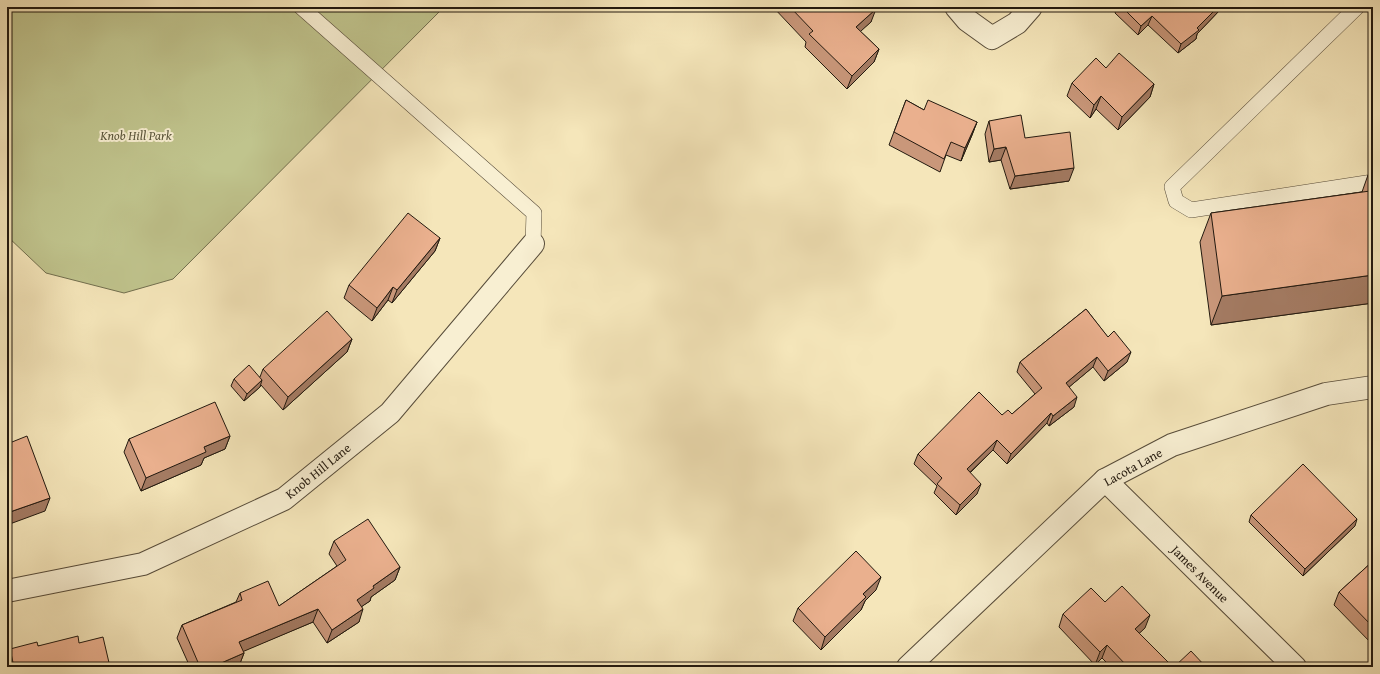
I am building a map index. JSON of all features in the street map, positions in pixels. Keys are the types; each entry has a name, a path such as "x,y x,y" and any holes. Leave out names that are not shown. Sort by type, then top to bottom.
{"street":[{"path":"956,7 967,20 992,38 1017,23 1031,7"},
{"name":"Knob Hill Lane","path":"7,591 143,564 284,499 390,413 533,244"},
{"name":"Lacota Lane","path":"908,667 1105,480 1172,445 1326,394 1373,387"},
{"name":"James Avenue","path":"1105,480 1295,667"}],"lane":[{"path":"301,7 534,213 533,244"},
{"path":"1357,7 1172,187 1176,201 1191,210 1373,182"}],"green space":[{"name":"Knob Hill Park","path":"7,7 444,7 173,279 124,293 46,273 7,236"}],"building":[{"path":"790,7 874,7 876,9 856,27 879,49 852,76 809,34 813,31"},
{"path":"1122,7 1218,7 1197,28 1199,30 1181,44 1152,16 1141,26"},
{"path":"1119,53 1154,84 1122,117 1101,96 1094,105 1072,83 1096,58 1106,68"},
{"path":"906,100 924,110 928,100 977,122 965,148 951,142 944,159 894,132"},
{"path":"1021,115 1025,138 1070,132 1074,168 1015,176 1006,147 994,149 989,121"},
{"path":"1368,175 1373,175 1373,275 1222,296 1211,213 1370,191"},
{"path":"408,213 440,238 397,290 393,287 377,308 349,285"},
{"path":"1086,309 1108,337 1114,331 1131,352 1108,371 1097,357 1066,383 1077,397 1053,416 1051,413 1011,454 997,440 967,469 981,484 960,505 937,484 942,478 918,454 979,392 1002,415 1008,410 1012,414 1042,388 1020,362"},
{"path":"327,311 352,339 288,397 263,369"},
{"path":"249,365 262,380 247,394 234,379"},
{"path":"215,402 230,436 204,447 206,452 146,478 129,439"},
{"path":"27,436 50,498 7,513 7,444"},
{"path":"1303,464 1357,519 1305,569 1251,515"},
{"path":"368,519 400,567 373,586 374,588 357,600 363,609 332,630 318,609 239,642 244,653 212,667 200,667 182,625 242,600 240,593 268,581 279,606 346,560 334,541"},
{"path":"856,551 881,577 863,594 866,597 825,637 798,608"},
{"path":"1373,561 1373,627 1339,592"},
{"path":"1122,586 1150,615 1135,629 1173,667 1128,667 1107,645 1100,652 1063,614 1091,588 1105,602"},
{"path":"78,636 79,643 103,637 110,667 14,667 10,649 37,642 38,646"},
{"path":"1191,651 1206,667 1174,667"}]}
